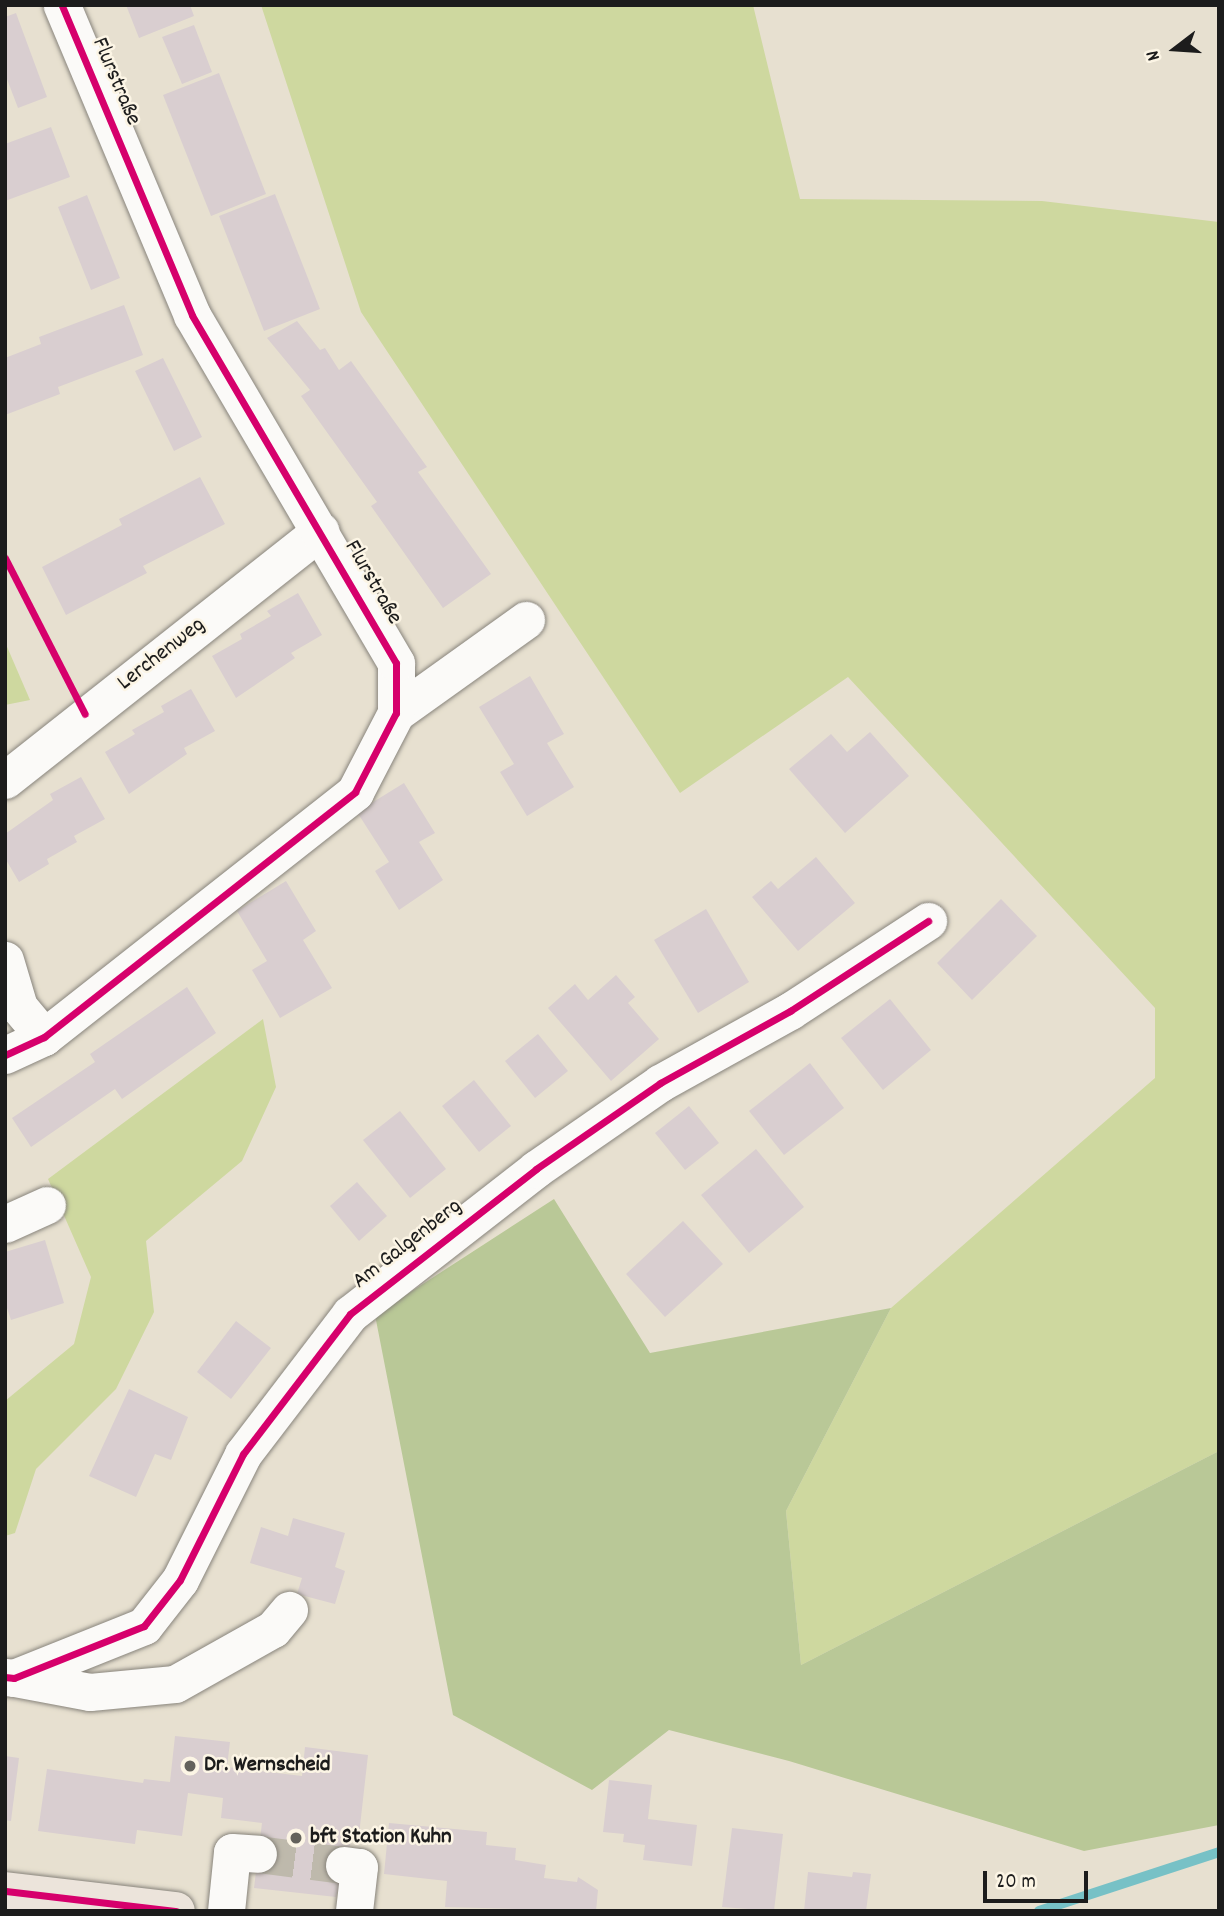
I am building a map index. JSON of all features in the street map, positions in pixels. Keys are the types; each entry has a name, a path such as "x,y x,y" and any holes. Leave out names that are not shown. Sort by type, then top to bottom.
{"main road":[{"path":"5,1891 176,1911"}],"street":[{"name":"Flurstraße","path":"62,5 192,315 396,663 396,713"},
{"name":"Lerchenweg","path":"5,780 320,531"},
{"name":"Flurstraße","path":"5,1055 44,1037 355,792 396,713 526,620"},
{"name":"Am Galgenberg","path":"10,1678 144,1626 180,1580 243,1454 349,1314 536,1169 660,1083 790,1011 928,921"},
{"path":"5,960 19,1007 44,1037"},
{"path":"5,1224 47,1205"},
{"path":"10,1678 90,1692 176,1684 273,1629 289,1610"},
{"path":"226,1911 232,1852 258,1854"},
{"path":"344,1865 359,1867 354,1911"}],"green space":[{"path":"261,5 753,5 800,199 1042,201 1219,222 1219,1451 801,1665 786,1511 891,1308 1155,1078 1155,1008 848,677 680,793 361,312"},
{"path":"5,642 30,700 5,705"},
{"path":"263,1019 276,1087 242,1161 146,1241 154,1312 116,1389 36,1469 15,1533 5,1536 5,1401 74,1344 91,1277 48,1179"},
{"path":"554,1199 650,1353 891,1308 786,1511 801,1665 1219,1451 1219,1825 1084,1851 789,1761 669,1730 592,1790 453,1715 375,1315"}],"building":[{"path":"126,5 190,5 194,16 139,38"},
{"path":"16,13 47,97 18,108 5,74 5,17"},
{"path":"194,25 212,72 182,84 162,37"},
{"path":"219,73 266,194 211,216 163,95"},
{"path":"51,127 70,177 5,201 5,144"},
{"path":"275,194 320,309 264,331 219,216"},
{"path":"87,195 120,278 91,290 58,207"},
{"path":"124,305 143,355 58,387 60,394 5,415 5,358 41,344 39,337"},
{"path":"297,321 320,350 325,348 339,370 351,361 427,467 418,472 491,574 443,608 371,506 377,502 301,396 310,390 267,338"},
{"path":"163,358 202,437 174,451 135,371"},
{"path":"200,477 225,524 143,566 147,573 66,615 42,567 122,525 119,519"},
{"path":"298,593 322,635 291,653 295,658 236,698 212,656 242,639 240,634 271,616 267,611"},
{"path":"530,676 564,734 547,743 574,787 527,816 500,772 514,764 479,707"},
{"path":"191,689 215,731 184,748 187,754 129,794 105,752 135,734 132,730 164,712 161,706"},
{"path":"870,732 909,776 845,833 789,769 831,734 847,752"},
{"path":"81,777 105,819 74,836 77,842 47,859 49,864 19,882 5,858 5,834 53,800 50,794"},
{"path":"404,783 435,833 419,842 443,880 399,910 375,871 389,862 357,812"},
{"path":"816,857 855,903 798,951 752,897 771,881 778,889"},
{"path":"286,881 316,931 303,940 332,988 280,1018 252,970 267,961 237,911"},
{"path":"1001,899 1037,936 972,1000 937,963"},
{"path":"706,909 749,982 698,1013 654,940"},
{"path":"616,975 635,997 628,1003 659,1039 611,1081 548,1008 575,984 588,1000"},
{"path":"187,987 216,1033 122,1099 115,1089 31,1147 12,1118 95,1062 90,1054"},
{"path":"890,999 931,1050 883,1090 841,1038"},
{"path":"538,1034 568,1071 535,1098 505,1061"},
{"path":"810,1063 844,1108 784,1155 749,1111"},
{"path":"474,1080 511,1126 479,1152 442,1106"},
{"path":"689,1106 719,1143 685,1170 655,1133"},
{"path":"400,1111 446,1169 410,1198 363,1140"},
{"path":"756,1149 804,1207 749,1253 701,1195"},
{"path":"357,1182 387,1216 359,1241 330,1206"},
{"path":"683,1221 723,1264 665,1317 626,1274"},
{"path":"45,1240 64,1303 11,1320 5,1302 5,1252"},
{"path":"236,1321 271,1348 231,1399 197,1372"},
{"path":"129,1389 188,1417 171,1460 155,1454 136,1497 89,1476"},
{"path":"293,1518 345,1533 335,1567 345,1571 335,1604 297,1594 302,1578 250,1563 261,1527 288,1536"},
{"path":"175,1736 230,1742 227,1767 302,1776 305,1747 368,1755 359,1835 353,1834 336,1897 254,1888 262,1823 221,1818 223,1798 188,1793 182,1836 137,1830 135,1844 38,1831 47,1769 143,1783 144,1779 170,1782"},
{"path":"5,1756 19,1758 11,1821 5,1820"},
{"path":"609,1780 652,1785 648,1819 697,1825 692,1866 643,1860 645,1845 623,1842 624,1834 603,1832"},
{"path":"389,1823 487,1832 486,1845 516,1848 515,1860 546,1865 544,1878 577,1882 578,1877 598,1890 596,1911 445,1907 447,1881 384,1874"},
{"path":"732,1828 783,1834 774,1911 722,1907"},
{"path":"808,1872 852,1877 853,1872 871,1874 866,1911 804,1911"}],"waterway":[{"path":"1039,1911 1219,1852"}],"tunnel":[{"path":"258,1854 344,1865"}],"cycle path":[{"path":"5,1055 44,1037 355,792 396,713 396,663 192,315 62,5"},
{"path":"5,558 85,714"},
{"path":"5,1677 14,1678 144,1626 180,1580 243,1454 350,1314 536,1169 660,1083 790,1011 928,921"},
{"path":"5,1891 176,1911"}],"place":[{"name":"Dr. Wernscheid","path":"190,1766"},
{"name":"bft Station Kuhn","path":"296,1838"}]}
